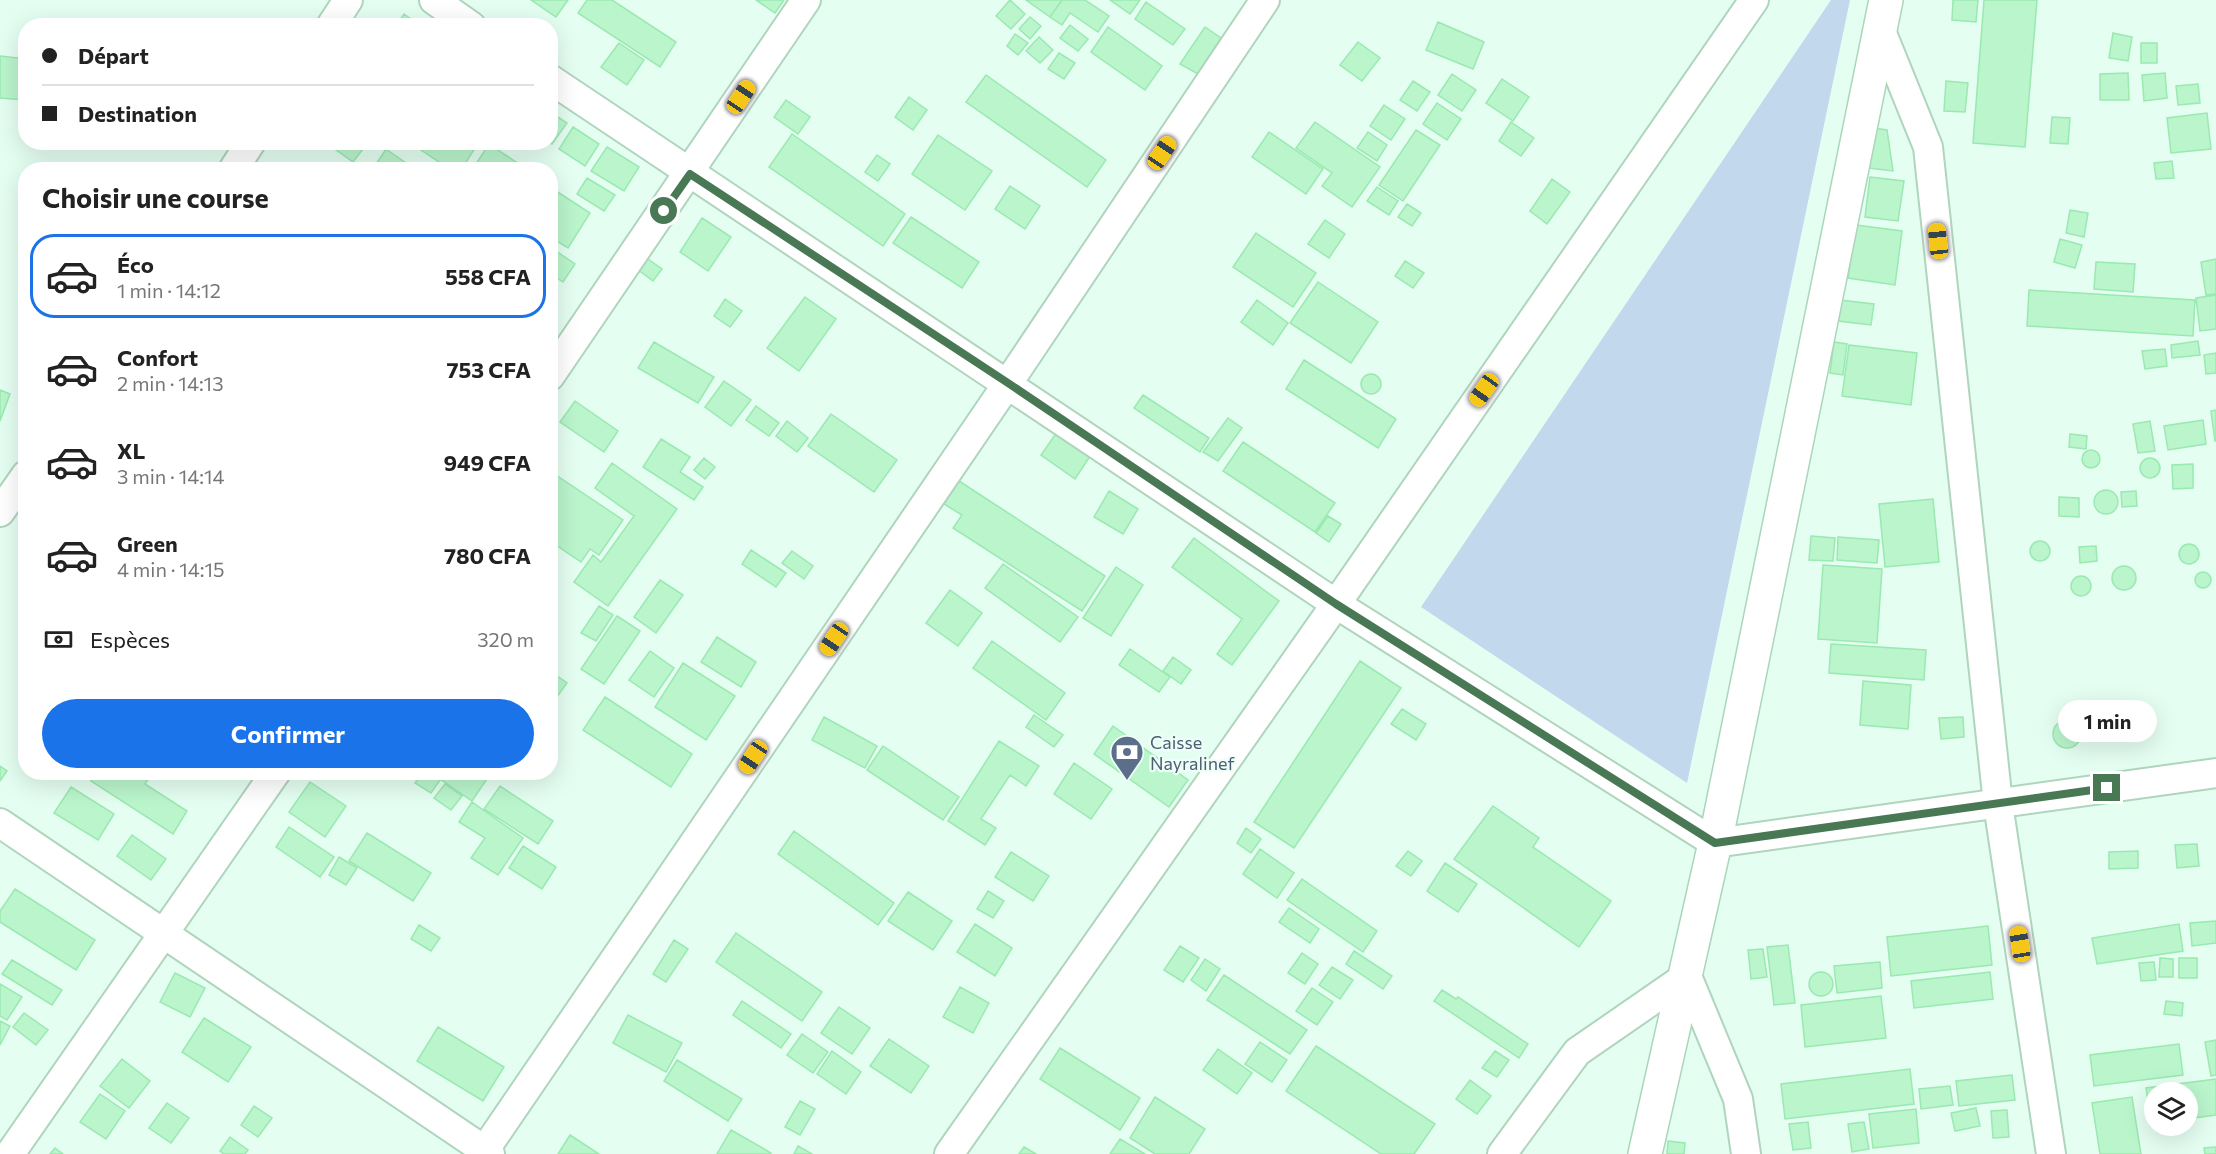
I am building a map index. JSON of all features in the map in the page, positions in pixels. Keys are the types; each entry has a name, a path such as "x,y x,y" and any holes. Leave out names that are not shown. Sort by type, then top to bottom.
{"main road":[{"path":"1645,1154 1687,976 1715,843 1883,13"}],"street":[{"path":"336,18 348,0"},
{"path":"434,0 460,18"},
{"path":"558,364 690,174 806,0"},
{"path":"0,824 485,1153 1265,0"},
{"path":"949,1154 1336,604 1754,0"},
{"path":"1883,13 1928,147 1998,804 2051,1154"},
{"path":"558,84 1336,604 1715,843 2216,773"},
{"path":"0,512 18,486"},
{"path":"10,1154 271,780"},
{"path":"1502,1154 1577,1052 1687,976 1738,1099 1746,1154"}],"shaded area":[{"path":"1831,0 1850,0 1687,783 1421,607"}],"building":[{"path":"531,0 568,0 556,17"},
{"path":"587,0 612,0 676,42 660,67 578,13"},
{"path":"756,0 784,0 775,13"},
{"path":"1010,0 1025,14 1011,29 996,16"},
{"path":"1026,0 1062,0 1050,17"},
{"path":"1062,0 1085,0 1109,16 1098,32 1070,13 1062,25 1050,17"},
{"path":"1110,0 1140,0 1130,14"},
{"path":"1953,0 1978,0 1976,22 1952,20"},
{"path":"1984,0 2037,0 2025,147 1973,143"},
{"path":"1146,2 1185,29 1173,45 1135,19"},
{"path":"1030,17 1041,26 1030,39 1019,29"},
{"path":"1438,22 1484,42 1473,69 1426,50"},
{"path":"1070,25 1088,39 1078,51 1060,38"},
{"path":"1108,27 1162,66 1145,90 1091,52"},
{"path":"1205,27 1221,38 1198,74 1180,64"},
{"path":"2113,33 2132,37 2128,61 2109,58"},
{"path":"1015,34 1028,43 1018,55 1007,46"},
{"path":"1039,37 1053,50 1040,63 1026,51"},
{"path":"1358,42 1380,58 1362,81 1340,65"},
{"path":"619,43 644,60 627,85 601,67"},
{"path":"2141,43 2157,43 2157,63 2141,63"},
{"path":"1059,53 1075,63 1064,79 1048,69"},
{"path":"0,56 18,58 18,99 0,98"},
{"path":"2128,73 2129,100 2100,100 2100,74"},
{"path":"2165,73 2167,98 2144,101 2142,75"},
{"path":"1452,74 1476,90 1462,111 1438,95"},
{"path":"986,75 1106,160 1087,187 966,102"},
{"path":"1502,79 1529,97 1513,121 1486,103"},
{"path":"1413,81 1430,92 1417,111 1400,100"},
{"path":"1946,81 1968,83 1965,112 1944,111"},
{"path":"2198,84 2200,103 2178,105 2176,86"},
{"path":"909,97 927,110 913,130 895,117"},
{"path":"786,100 810,117 798,134 774,117"},
{"path":"1437,103 1461,119 1447,140 1423,124"},
{"path":"1384,105 1405,119 1391,140 1370,126"},
{"path":"2207,113 2211,149 2171,153 2167,118"},
{"path":"558,117 567,123 558,136"},
{"path":"2052,117 2070,118 2068,144 2050,143"},
{"path":"1315,122 1380,167 1352,207 1322,186 1332,173 1296,148"},
{"path":"1511,122 1534,138 1521,156 1499,141"},
{"path":"573,127 599,144 585,166 559,149"},
{"path":"1874,128 1887,130 1893,171 1869,168"},
{"path":"1416,130 1440,145 1403,201 1379,185"},
{"path":"1269,132 1323,169 1306,194 1252,157"},
{"path":"1368,132 1387,145 1377,161 1357,148"},
{"path":"792,134 905,214 883,246 769,167"},
{"path":"938,135 992,171 965,210 912,174"},
{"path":"607,147 639,167 624,191 591,171"},
{"path":"336,150 362,150 353,162"},
{"path":"387,150 405,162 377,162"},
{"path":"421,150 474,150 466,162 439,162"},
{"path":"485,150 498,150 516,162 477,162"},
{"path":"877,155 890,164 878,181 865,172"},
{"path":"2172,161 2174,178 2156,179 2154,163"},
{"path":"1870,177 1904,181 1898,221 1865,217"},
{"path":"587,178 615,195 604,211 577,194"},
{"path":"1552,179 1570,192 1547,224 1530,211"},
{"path":"1010,186 1040,206 1025,229 995,209"},
{"path":"1377,187 1398,201 1389,215 1367,201"},
{"path":"558,192 590,213 568,248 558,242"},
{"path":"1407,204 1421,213 1412,226 1398,217"},
{"path":"2070,210 2088,213 2084,237 2066,233"},
{"path":"911,217 979,262 962,288 893,243"},
{"path":"702,218 731,237 708,271 680,252"},
{"path":"1325,220 1345,234 1329,258 1308,244"},
{"path":"1856,225 1902,231 1895,285 1848,278"},
{"path":"1256,233 1316,273 1293,307 1233,267"},
{"path":"2060,239 2082,245 2075,268 2054,262"},
{"path":"558,252 575,264 563,282 558,279"},
{"path":"645,257 662,269 653,281 637,269"},
{"path":"2216,259 2216,294 2206,295 2201,262"},
{"path":"1405,261 1424,273 1413,288 1395,276"},
{"path":"2096,262 2135,264 2133,292 2094,289"},
{"path":"1318,282 1378,322 1351,363 1290,323"},
{"path":"2029,290 2195,300 2193,336 2027,326"},
{"path":"2216,295 2216,329 2200,331 2196,298"},
{"path":"805,297 836,319 799,371 767,348"},
{"path":"725,299 742,311 730,327 714,316"},
{"path":"1257,300 1288,323 1273,345 1241,322"},
{"path":"1840,300 1874,304 1871,325 1838,321"},
{"path":"2198,341 2200,355 2172,358 2171,345"},
{"path":"654,342 714,377 698,403 638,368"},
{"path":"1834,342 1847,344 1843,375 1830,373"},
{"path":"1849,345 1917,353 1911,405 1842,396"},
{"path":"2165,349 2167,366 2145,369 2142,351"},
{"path":"2216,353 2216,373 2206,374 2204,355"},
{"path":"1304,360 1396,419 1378,448 1286,389"},
{"path":"1371,374 1378,377 1381,384 1378,391 1371,394 1364,391 1361,384 1364,377"},
{"path":"724,381 751,400 731,426 705,407"},
{"path":"0,390 10,394 0,421"},
{"path":"1143,395 1209,438 1200,452 1134,408"},
{"path":"575,401 618,431 604,452 560,422"},
{"path":"756,406 779,423 769,436 746,420"},
{"path":"2216,410 2216,441 2215,441 2211,411"},
{"path":"831,414 897,460 874,492 808,446"},
{"path":"1228,418 1242,428 1218,461 1203,452"},
{"path":"2203,420 2206,444 2168,450 2164,426"},
{"path":"787,421 808,438 797,452 776,436"},
{"path":"2150,421 2155,451 2138,453 2133,424"},
{"path":"1057,432 1091,455 1075,479 1041,455"},
{"path":"2070,434 2087,436 2086,449 2069,447"},
{"path":"661,439 690,457 680,472 703,487 694,500 643,467"},
{"path":"1243,442 1335,503 1315,532 1223,471"},
{"path":"2087,450 2095,450 2100,455 2098,466 2087,468 2082,463 2082,455"},
{"path":"704,458 715,467 705,479 694,470"},
{"path":"2146,458 2154,458 2160,464 2160,472 2154,478 2146,478 2140,472 2140,464"},
{"path":"612,463 677,509 608,606 574,582 593,555 601,562 634,516 595,488"},
{"path":"2193,464 2193,488 2173,489 2172,465"},
{"path":"558,476 623,520 599,555 590,549 581,562 558,546"},
{"path":"959,481 1105,576 1082,611 953,528 962,515 944,504"},
{"path":"2106,490 2114,494 2118,502 2114,510 2106,514 2098,510 2094,502 2098,494"},
{"path":"1109,491 1138,509 1123,534 1094,517"},
{"path":"2136,491 2137,506 2122,507 2121,492"},
{"path":"2059,497 2079,498 2079,517 2059,516"},
{"path":"1933,499 1939,562 1885,567 1879,504"},
{"path":"1328,516 1341,524 1329,542 1316,533"},
{"path":"1811,536 1835,538 1833,561 1809,560"},
{"path":"1838,537 1879,540 1877,563 1837,560"},
{"path":"1194,538 1279,601 1232,665 1217,654 1242,619 1172,567"},
{"path":"2036,541 2044,541 2050,547 2050,555 2044,561 2036,561 2030,555 2030,547"},
{"path":"2185,544 2193,544 2199,550 2199,558 2193,564 2185,564 2179,558 2179,550"},
{"path":"2096,546 2097,561 2080,563 2079,547"},
{"path":"751,550 786,573 776,587 742,564"},
{"path":"792,551 813,566 804,579 782,563"},
{"path":"1003,564 1078,617 1060,642 985,588"},
{"path":"1823,565 1882,569 1877,643 1818,639"},
{"path":"2124,566 2132,570 2136,578 2132,586 2124,590 2116,586 2112,578 2116,570"},
{"path":"1116,567 1143,585 1111,636 1083,618"},
{"path":"2203,572 2209,574 2211,580 2209,586 2203,588 2197,586 2195,580 2197,574"},
{"path":"2077,576 2085,576 2091,582 2091,590 2085,596 2077,596 2071,590 2071,582"},
{"path":"660,580 683,595 656,633 634,617"},
{"path":"950,590 982,613 958,646 926,623"},
{"path":"599,606 613,615 596,641 581,633"},
{"path":"617,616 640,631 604,684 581,669"},
{"path":"717,637 756,662 741,687 701,662"},
{"path":"992,641 1065,693 1046,720 973,668"},
{"path":"1831,644 1926,650 1924,680 1829,673"},
{"path":"1130,649 1170,677 1159,692 1119,665"},
{"path":"650,651 674,668 654,697 629,680"},
{"path":"1173,657 1191,670 1181,684 1163,671"},
{"path":"1360,661 1401,688 1294,848 1254,822"},
{"path":"683,663 735,696 706,740 655,707"},
{"path":"558,677 567,683 558,695"},
{"path":"1863,681 1911,685 1908,729 1860,725"},
{"path":"605,697 692,754 671,787 583,730"},
{"path":"1402,709 1426,724 1416,740 1391,724"},
{"path":"1034,715 1063,735 1054,747 1026,727"},
{"path":"824,717 877,746 865,768 812,740"},
{"path":"1963,717 1964,737 1941,739 1939,718"},
{"path":"2067,720 2077,724 2081,734 2077,744 2067,748 2057,744 2053,734 2057,724"},
{"path":"1113,726 1188,780 1169,807 1094,754"},
{"path":"999,741 1039,766 1026,786 1010,775 981,819 996,828 985,845 948,821"},
{"path":"883,746 959,797 943,820 867,770"},
{"path":"1074,763 1112,789 1091,819 1054,794"},
{"path":"0,766 7,771 0,781"},
{"path":"148,780 145,784 187,811 173,834 91,781"},
{"path":"417,780 440,780 431,793 415,783"},
{"path":"442,780 486,780 472,801"},
{"path":"310,782 346,806 325,837 289,812"},
{"path":"445,784 462,796 451,810 434,798"},
{"path":"500,786 553,821 538,844 484,809"},
{"path":"71,787 114,814 98,840 54,813"},
{"path":"472,802 523,838 498,875 471,858 485,838 459,822"},
{"path":"1493,806 1539,838 1533,847 1611,901 1579,947 1454,859"},
{"path":"289,827 334,857 320,877 276,847"},
{"path":"1246,828 1261,839 1251,853 1237,843"},
{"path":"794,831 894,903 878,925 778,854"},
{"path":"367,833 431,873 413,901 349,861"},
{"path":"132,835 166,859 151,880 117,856"},
{"path":"2197,844 2199,866 2177,868 2175,845"},
{"path":"523,846 556,867 542,889 509,868"},
{"path":"1260,849 1294,873 1277,898 1243,874"},
{"path":"1408,851 1422,861 1411,876 1396,866"},
{"path":"2138,851 2138,868 2109,869 2109,852"},
{"path":"1011,852 1049,876 1033,901 995,877"},
{"path":"339,857 357,868 346,885 329,875"},
{"path":"1445,863 1477,884 1458,912 1427,891"},
{"path":"1302,879 1377,931 1363,952 1287,900"},
{"path":"15,889 95,940 76,970 0,922 0,911"},
{"path":"988,891 1004,901 993,918 977,909"},
{"path":"908,892 952,921 933,950 888,921"},
{"path":"1289,908 1319,929 1310,943 1279,922"},
{"path":"2216,921 2216,943 2192,946 2190,923"},
{"path":"975,924 1012,948 995,976 957,952"},
{"path":"2179,924 2183,951 2097,964 2092,938"},
{"path":"419,925 440,938 431,951 411,939"},
{"path":"1988,926 1992,965 1891,976 1887,937"},
{"path":"736,933 822,992 802,1021 716,962"},
{"path":"674,940 688,949 666,982 653,974"},
{"path":"1788,945 1795,1003 1774,1005 1767,947"},
{"path":"1180,946 1199,958 1183,982 1164,970"},
{"path":"1763,949 1767,977 1751,979 1748,950"},
{"path":"1354,951 1392,976 1383,989 1346,964"},
{"path":"1302,953 1318,964 1305,984 1288,973"},
{"path":"2160,958 2173,959 2173,977 2159,977"},
{"path":"2179,958 2197,958 2197,978 2179,978"},
{"path":"1205,959 1220,969 1206,991 1191,980"},
{"path":"12,960 62,990 52,1005 2,974"},
{"path":"1880,962 1882,988 1837,993 1834,966"},
{"path":"2154,962 2156,980 2141,981 2139,963"},
{"path":"1332,967 1353,980 1340,999 1319,985"},
{"path":"1821,972 1830,975 1833,984 1830,993 1821,996 1812,993 1809,984 1812,975"},
{"path":"1990,972 1993,999 1914,1008 1911,981"},
{"path":"175,973 205,988 190,1017 160,1002"},
{"path":"1224,975 1307,1030 1290,1054 1207,1000"},
{"path":"0,984 22,997 7,1020 0,1016"},
{"path":"960,987 989,1003 973,1033 943,1017"},
{"path":"1312,988 1333,1002 1317,1025 1296,1011"},
{"path":"1442,990 1456,999 1458,997 1528,1044 1519,1058 1434,1001"},
{"path":"1881,996 1886,1038 1805,1047 1801,1005"},
{"path":"742,1001 791,1034 781,1048 733,1015"},
{"path":"2166,1001 2183,1003 2182,1016 2164,1014"},
{"path":"839,1007 870,1028 852,1054 821,1033"},
{"path":"24,1013 48,1030 36,1045 13,1027"},
{"path":"628,1015 682,1043 666,1072 613,1043"},
{"path":"204,1018 251,1047 228,1082 182,1052"},
{"path":"0,1021 10,1026 0,1045"},
{"path":"438,1027 504,1067 483,1101 417,1061"},
{"path":"802,1034 828,1052 813,1073 787,1055"},
{"path":"889,1039 929,1066 911,1093 870,1066"},
{"path":"2216,1040 2216,1075 2211,1076 2205,1042"},
{"path":"1260,1042 1287,1060 1272,1082 1245,1064"},
{"path":"2179,1044 2183,1075 2094,1086 2090,1055"},
{"path":"1316,1046 1435,1124 1414,1154 1381,1154 1286,1091"},
{"path":"1060,1048 1140,1098 1120,1130 1040,1079"},
{"path":"1218,1049 1252,1073 1237,1094 1203,1070"},
{"path":"832,1051 861,1072 846,1094 817,1074"},
{"path":"1495,1051 1509,1060 1497,1077 1482,1068"},
{"path":"122,1059 150,1081 129,1108 100,1086"},
{"path":"677,1060 742,1099 728,1121 664,1081"},
{"path":"1910,1069 1914,1104 1785,1119 1781,1084"},
{"path":"2012,1075 2015,1100 1959,1106 1956,1081"},
{"path":"2216,1079 2216,1115 2198,1117 2198,1082 2193,1082"},
{"path":"1470,1080 1491,1096 1477,1114 1456,1099"},
{"path":"1950,1086 1953,1105 1921,1109 1919,1089"},
{"path":"100,1094 125,1111 106,1139 80,1122"},
{"path":"1155,1097 1205,1129 1189,1154 1155,1154 1130,1138"},
{"path":"2132,1097 2141,1154 2100,1154 2092,1103"},
{"path":"800,1101 815,1109 800,1135 785,1127"},
{"path":"167,1103 189,1118 171,1143 149,1128"},
{"path":"254,1106 272,1118 258,1137 241,1125"},
{"path":"1976,1108 1980,1126 1955,1131 1951,1113"},
{"path":"1916,1109 1919,1143 1873,1148 1869,1114"},
{"path":"2007,1110 2009,1137 1993,1138 1991,1111"},
{"path":"1808,1122 1811,1148 1793,1150 1789,1124"},
{"path":"1864,1122 1869,1149 1852,1152 1848,1124"},
{"path":"731,1130 771,1153 717,1154"},
{"path":"570,1135 599,1154 558,1154"},
{"path":"230,1137 248,1150 245,1154 224,1154 220,1151"},
{"path":"1120,1139 1145,1154 1110,1154"},
{"path":"1668,1141 1685,1143 1684,1154 1667,1154"},
{"path":"798,1146 812,1154 794,1154"},
{"path":"1024,1147 1036,1154 1019,1154"},
{"path":"2216,1147 2216,1154 2205,1154 2204,1148"},
{"path":"55,1148 63,1154 50,1154"}],"place":[{"name":"Caisse Nayralinef","path":"1127,781"}],"route":[{"path":"664,211 690,174 1008,383 1336,604 1715,843 2107,788"}]}
